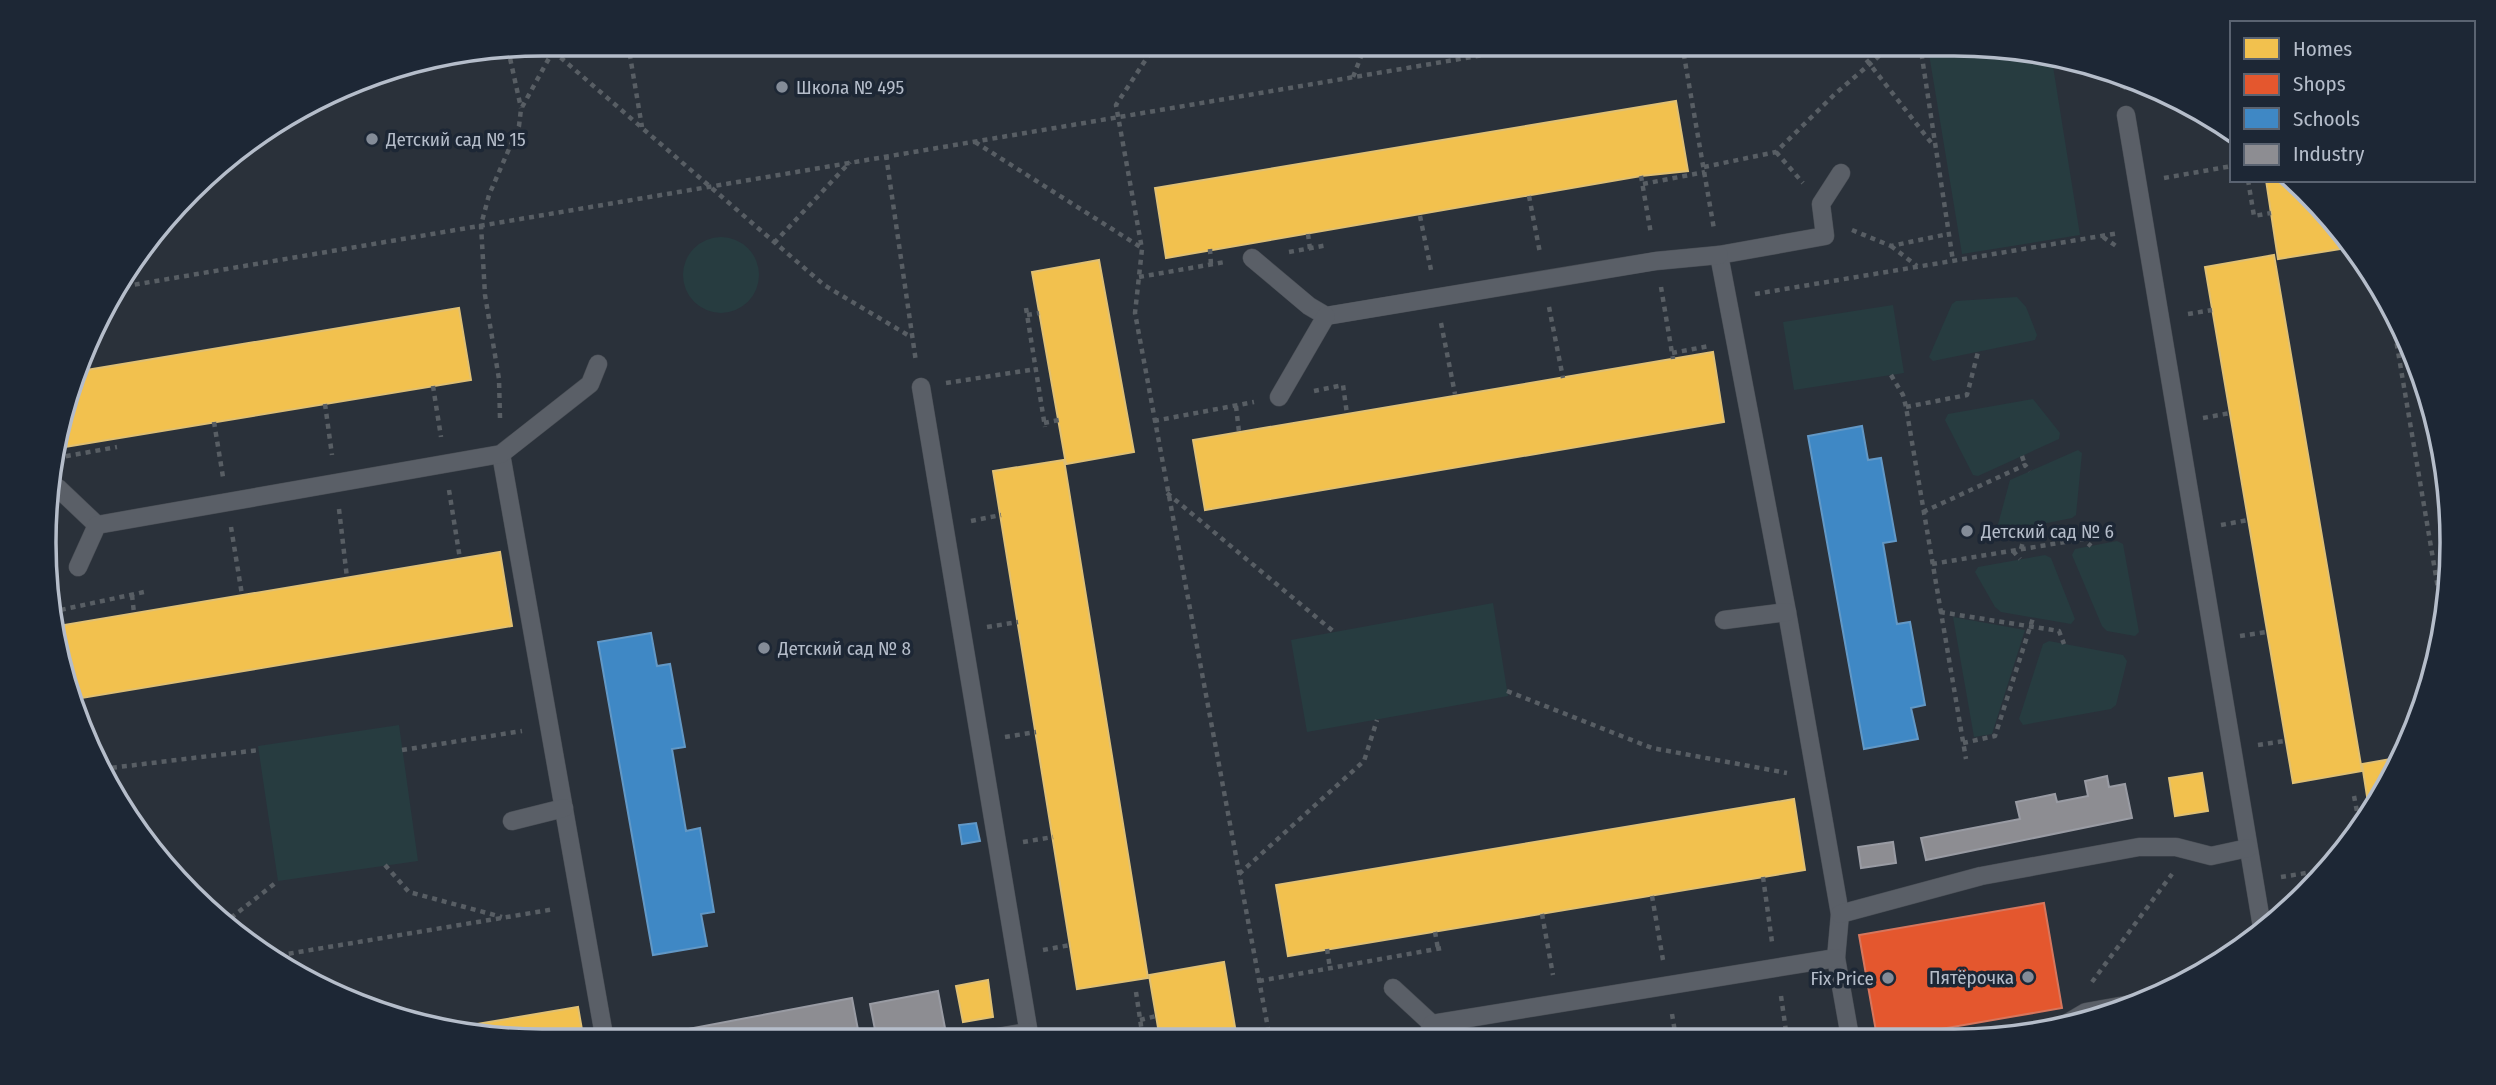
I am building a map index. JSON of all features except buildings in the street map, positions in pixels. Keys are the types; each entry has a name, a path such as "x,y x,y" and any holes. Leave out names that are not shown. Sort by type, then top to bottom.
{"lane":[{"path":"2126,115 2261,919"},
{"path":"1252,258 1326,316 1825,236 1822,211 1841,173"},
{"path":"1719,255 1787,612 1840,914 1836,958 1849,1029"},
{"path":"1279,397 1326,316"},
{"path":"97,525 501,454 590,384 598,364"},
{"path":"921,387 1028,1029"},
{"path":"501,454 603,1029"},
{"path":"59,489 97,525"},
{"path":"78,567 97,525"},
{"path":"1724,620 1787,612"},
{"path":"512,821 564,808"},
{"path":"1840,914 1981,876 2139,846 2211,856 2248,848"},
{"path":"1440,1029 1836,958"},
{"path":"1393,988 1427,1029"}],"path":[{"path":"521,109 550,56"},
{"path":"559,56 824,285 911,337"},
{"path":"630,56 642,128"},
{"path":"1148,56 1116,105 1142,248 1135,313 1166,493 1268,1029"},
{"path":"1353,77 1361,56"},
{"path":"129,286 1477,56"},
{"path":"1684,56 1719,255"},
{"path":"1864,56 1933,146"},
{"path":"1643,184 1776,152 1879,56"},
{"path":"1922,56 1933,146 1953,261"},
{"path":"501,454 499,379 485,295 481,225 489,195 519,126 521,109 510,57"},
{"path":"974,142 1142,248"},
{"path":"1776,152 1822,211 1891,246 1917,267"},
{"path":"886,155 911,337 921,387 1036,369"},
{"path":"774,243 851,161"},
{"path":"2137,182 2230,166"},
{"path":"2248,182 2254,216 2271,213"},
{"path":"1727,298 2145,229"},
{"path":"1308,234 1310,248"},
{"path":"1891,246 1948,234"},
{"path":"1210,249 1211,265"},
{"path":"1026,308 1044,425 1059,421"},
{"path":"1027,316 1039,313"},
{"path":"2396,340 2438,587"},
{"path":"1672,353 1735,341"},
{"path":"1906,407 1967,395 1978,352"},
{"path":"1891,375 1903,395 1906,407 1966,759"},
{"path":"1236,406 1240,432"},
{"path":"104,441 104,449"},
{"path":"64,457 117,447"},
{"path":"2022,456 2030,471"},
{"path":"1923,512 2025,465"},
{"path":"1166,493 1334,632"},
{"path":"2021,549 2027,527"},
{"path":"1932,564 2083,539 2091,546"},
{"path":"2012,551 2020,559"},
{"path":"61,610 144,592"},
{"path":"132,594 134,613"},
{"path":"1940,611 2059,631 2063,644"},
{"path":"1963,743 1995,736 2033,618"},
{"path":"1507,691 1652,748 1815,778"},
{"path":"1239,874 1364,761 1377,720"},
{"path":"402,750 548,726"},
{"path":"111,768 259,750"},
{"path":"2354,796 2357,812"},
{"path":"2086,1010 2083,994 2190,851"},
{"path":"385,865 409,892 504,917"},
{"path":"2254,882 2311,872"},
{"path":"232,917 278,881"},
{"path":"284,954 580,904"},
{"path":"1259,981 1440,948 1435,932"},
{"path":"1327,949 1330,968"},
{"path":"1136,992 1141,1029"},
{"path":"1140,1020 1156,1016"}],"green space":[{"path":"1929,56 1985,57 2053,66 2080,235 1962,254"},
{"path":"729,237 742,243 753,254 759,267 757,290 742,307 729,313 713,313 700,307 685,290 683,267 689,254 706,239"},
{"path":"2017,297 2026,307 2037,335 2035,340 1933,361 1929,357 1952,304 1956,301"},
{"path":"1893,305 1904,373 1794,390 1783,322"},
{"path":"2033,399 2060,433 2059,439 1978,476 1973,475 1945,420 1948,414"},
{"path":"2078,450 2082,453 2076,515 2001,532 1997,528 2010,480"},
{"path":"2117,541 2123,544 2139,632 2135,636 2107,631 2102,626 2072,555 2075,549"},
{"path":"2045,555 2051,558 2075,619 2071,624 2001,612 1995,607 1975,572 1978,567"},
{"path":"1493,603 1508,696 1307,732 1291,640"},
{"path":"1953,617 2025,630 1992,734 1974,737"},
{"path":"2049,641 2123,655 2127,661 2116,705 2111,709 2023,725 2019,719 2043,644"},
{"path":"399,725 418,861 278,881 258,746"}],"place":[{"name":"Школа № 495","path":"782,87"},
{"name":"Детский сад № 15","path":"372,139"},
{"name":"Детский сад № 6","path":"1967,531"},
{"name":"Детский сад № 8","path":"764,648"},
{"name":"Пятёрочка","path":"2028,977"},
{"name":"Fix Price","path":"1888,978"}]}
